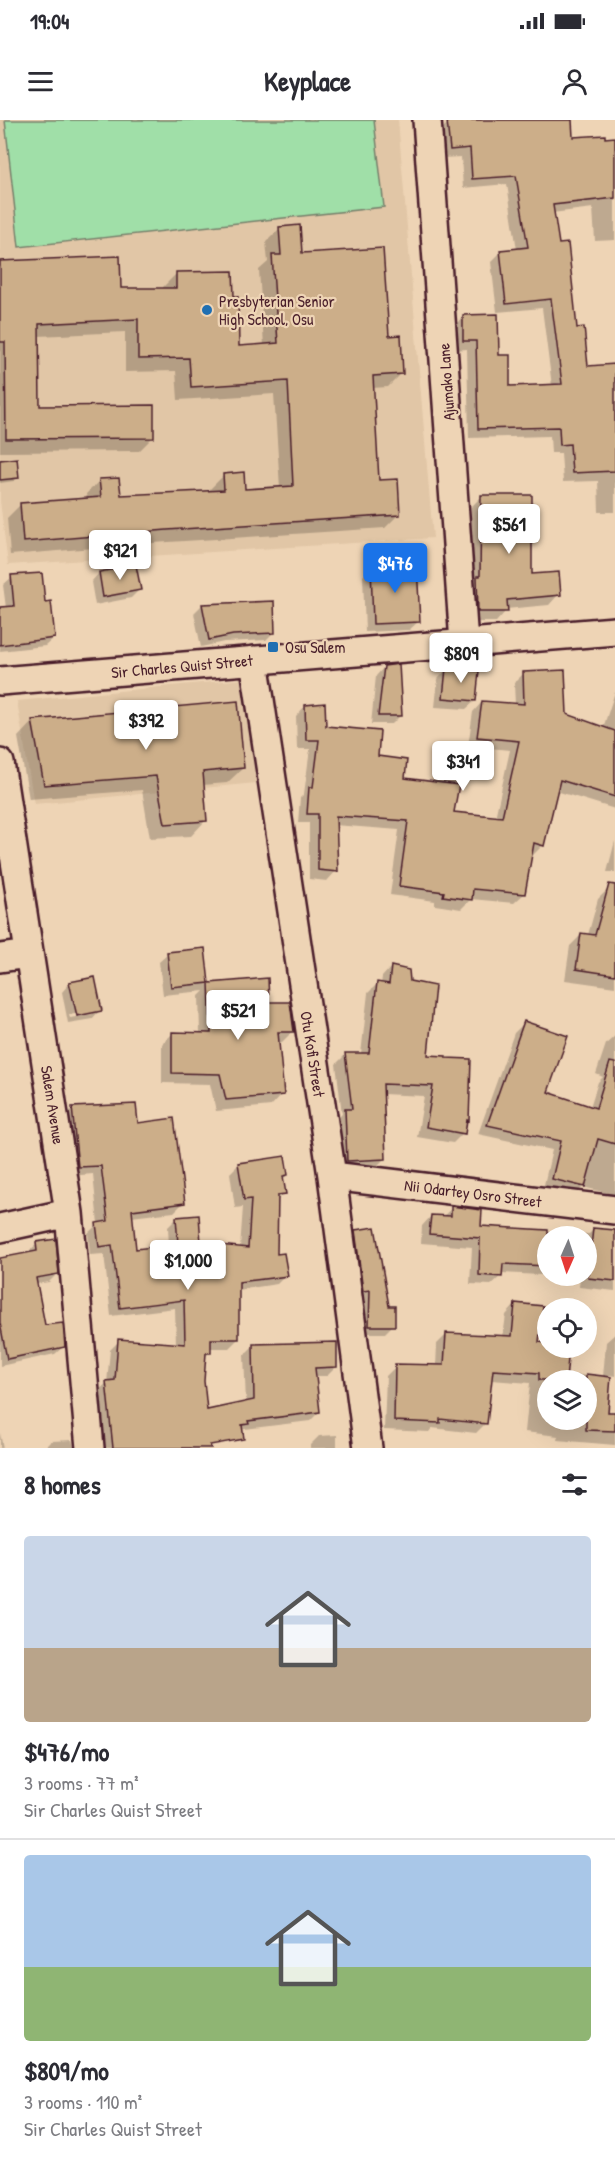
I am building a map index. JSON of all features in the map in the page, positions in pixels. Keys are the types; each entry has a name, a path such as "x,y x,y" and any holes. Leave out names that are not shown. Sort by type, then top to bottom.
{"street":[{"name":"Ajumako Lane","path":"427,120 464,644"},
{"name":"Sir Charles Quist Street","path":"0,681 615,631"},
{"name":"Otu Kofi Street","path":"254,660 332,1176 368,1448"},
{"name":"Salem Avenue","path":"0,763 69,1213 90,1448"},
{"path":"0,957 29,954"},
{"name":"Nii Odartey Osro Street","path":"332,1176 615,1210"},
{"path":"0,1228 69,1213"}],"shaded area":[{"name":"Presbyterian Senior High School, Osu","path":"0,120 398,120 433,538 8,565 0,501"},
{"path":"243,679 256,783 34,804 17,701"}],"green space":[{"path":"5,120 374,120 384,207 19,247"}],"building":[{"path":"572,120 573,137 605,135 605,138 615,137 615,198 553,205 559,244 568,243 577,328 584,327 588,366 615,364 615,471 572,473 570,444 560,445 559,427 478,429 476,341 463,341 463,315 498,314 499,355 510,355 510,386 562,384 551,299 506,304 500,250 528,247 516,176 472,179 470,148 450,150 447,121"},
{"path":"300,225 302,253 383,248 389,336 401,335 403,374 373,376 379,480 398,479 400,515 23,542 20,503 101,497 99,479 119,478 121,495 224,490 223,474 244,472 245,489 293,486 288,381 191,387 189,358 138,359 138,319 39,324 40,406 154,405 154,438 6,439 5,342 0,342 0,261 120,256 121,288 176,288 176,272 233,271 234,296 238,296 239,346 278,343 272,255 281,255 279,227"},
{"path":"17,458 19,478 0,480 0,460"},
{"path":"481,495 532,495 532,574 559,572 561,595 507,600 508,612 478,612 477,576 480,576"},
{"path":"136,565 141,590 103,597 99,572"},
{"path":"417,565 420,622 373,624 371,566"},
{"path":"42,573 45,602 51,601 55,638 0,645 0,607 14,606 11,575"},
{"path":"274,601 275,633 233,635 209,640 202,604"},
{"path":"399,664 402,716 378,716 384,666"},
{"path":"446,668 479,671 476,701 443,698"},
{"path":"565,670 567,714 615,731 615,797 560,780 544,846 534,843 525,894 473,889 472,900 443,896 444,892 399,886 408,821 336,816 338,872 318,870 318,814 307,814 309,787 313,787 319,740 306,740 305,705 325,703 326,726 380,731 378,756 407,760 405,778 459,785 454,812 502,817 519,741 477,737 482,701 524,704 523,672"},
{"path":"238,701 244,768 203,772 207,821 165,824 156,776 44,785 32,720"},
{"path":"609,884 615,885 615,975 576,969 581,933 595,935"},
{"path":"205,948 209,983 171,987 167,952"},
{"path":"391,966 409,970 410,981 435,986 428,1055 471,1059 469,1121 467,1120 465,1134 426,1127 433,1086 383,1084 386,1159 347,1161 345,1109 352,1109 345,1053 369,1053 377,982 389,984"},
{"path":"95,977 102,1011 77,1016 69,982"},
{"path":"268,978 269,1002 290,1002 294,1032 278,1032 284,1095 226,1100 220,1074 172,1073 172,1032 211,1033 209,983"},
{"path":"524,1021 568,1036 548,1092 596,1108 610,1062 615,1063 615,1144 598,1139 585,1187 552,1179 561,1141 487,1125"},
{"path":"136,1104 138,1123 174,1118 185,1203 132,1210 136,1249 178,1244 176,1217 199,1215 201,1243 248,1248 251,1199 244,1200 238,1163 285,1156 288,1175 283,1176 286,1194 278,1195 277,1254 284,1253 288,1276 239,1282 239,1339 211,1339 211,1353 206,1353 204,1381 207,1410 254,1400 253,1344 337,1342 337,1367 315,1368 320,1412 248,1421 249,1424 242,1425 244,1439 210,1445 211,1448 113,1448 106,1381 115,1380 118,1339 185,1344 184,1300 120,1308 112,1245 99,1247 96,1223 108,1221 101,1166 78,1167 72,1107"},
{"path":"451,1206 482,1210 481,1226 537,1229 537,1266 503,1264 502,1277 479,1275 480,1238 429,1234 431,1215 451,1216"},
{"path":"375,1227 389,1306 395,1306 395,1326 369,1326 370,1290 363,1291 355,1230"},
{"path":"597,1228 615,1230 615,1281 597,1279"},
{"path":"56,1239 59,1274 36,1278 45,1325 63,1323 65,1347 7,1359 0,1323 0,1258 37,1251 36,1242"},
{"path":"515,1303 537,1305 537,1358 568,1358 567,1370 537,1370 537,1373 493,1370 487,1424 440,1419 440,1423 394,1421 395,1364 444,1365 446,1333 512,1336"},
{"path":"597,1375 611,1377 608,1412 615,1412 615,1431 586,1430 597,1430"}],"place":[{"name":"Presbyterian Senior High School, Osu","path":"207,310"},
{"name":"Osu Salem","path":"273,647"}]}
